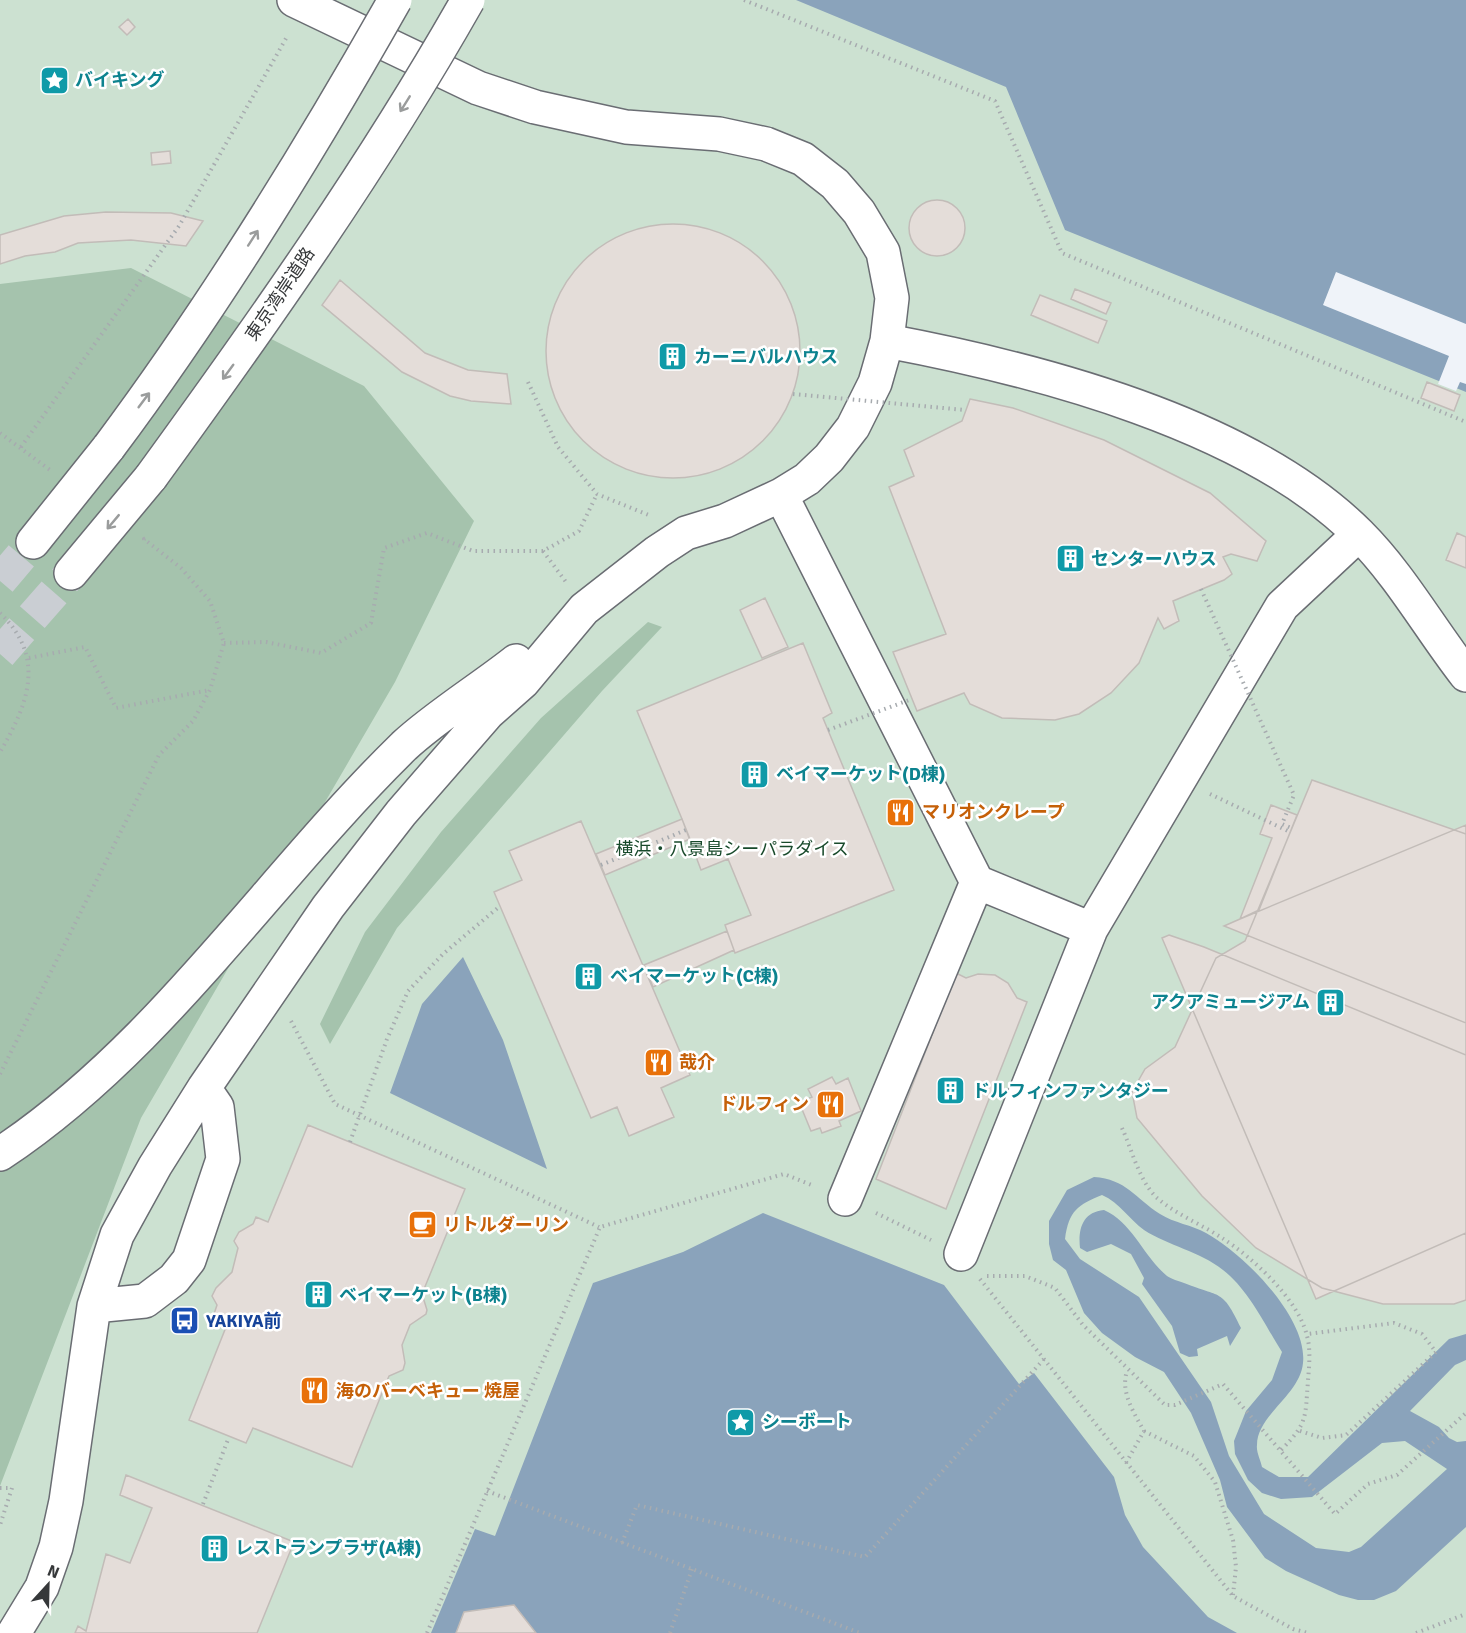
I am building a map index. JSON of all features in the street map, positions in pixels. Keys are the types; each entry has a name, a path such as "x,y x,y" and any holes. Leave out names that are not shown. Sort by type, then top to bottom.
{"main road":[{"path":"33,542 109,447 174,359 261,225 395,0"},
{"name":"東京湾岸道路","path":"71,573 150,477 298,268 400,112 468,0"},
{"path":"0,1154 45,1125 141,1034 234,934 355,796 406,744 657,552 686,533 725,521 781,495 807,479 829,458 853,427 875,384 887,341 892,298 883,252 853,205 835,184 803,159 766,144 718,134 626,127 535,107 478,88 299,3"},
{"path":"887,341 974,357 1029,372 1180,423 1249,456 1311,494 1359,534 1403,586 1466,675"},
{"path":"781,495 976,882 1091,929"},
{"path":"961,1254 1091,929 1282,606 1359,534"},
{"path":"14,1633 42,1587 56,1546 66,1501 94,1306 117,1235 154,1166 204,1088 328,907 401,813 488,713 523,682 584,609"},
{"path":"845,1199 976,882"},
{"path":"94,1306 145,1301 174,1279 189,1260 223,1159 217,1107 204,1088"}],"path":[{"path":"744,0 995,101 1062,253 1466,422"},
{"path":"21,447 179,226 299,3"},
{"path":"528,382 558,447 597,494 686,533"},
{"path":"793,394 965,410"},
{"path":"0,433 51,470"},
{"path":"224,643 266,642 321,652 371,622 384,548 427,533 473,551 543,551 579,531 597,494"},
{"path":"0,1074 159,755 193,721 210,690 224,643 210,601 181,568 144,540 151,531"},
{"path":"1180,779 1291,830 1282,824 1294,795 1201,589"},
{"path":"0,752 19,714 28,685 29,658 19,634 1,615"},
{"path":"29,658 85,647 116,708 210,690"},
{"path":"828,730 912,699"},
{"path":"601,865 686,830"},
{"path":"351,1142 387,1039 408,991 442,954 500,906"},
{"path":"269,992 301,1036 335,1104 600,1227 784,1174 845,1199 961,1254"},
{"path":"1122,1128 1142,1175 1155,1196 1224,1239 1245,1256 1292,1304 1307,1335 1306,1414 1300,1431 1281,1450"},
{"path":"427,1633 600,1227"},
{"path":"1308,1633 1293,1629 1233,1596 977,1276 1025,1276 1055,1288 1083,1325 1127,1371 1165,1405 1175,1405 1212,1391 1223,1384 1272,1438 1335,1514 1368,1484 1397,1475 1466,1413"},
{"path":"1300,1431 1322,1438 1346,1435 1436,1352 1422,1334 1394,1323 1307,1335"},
{"path":"622,1543 637,1505 865,1557 1044,1359"},
{"path":"1127,1371 1124,1380 1126,1392 1131,1409 1144,1431 1194,1456 1215,1482 1233,1540 1236,1567 1233,1596"},
{"path":"1126,1463 1144,1431"},
{"path":"203,1504 229,1437"},
{"path":"0,1488 12,1488 0,1525"},
{"path":"487,1491 860,1633"},
{"path":"670,1633 692,1569"},
{"path":"1416,1633 1466,1614"}],"green space":[{"name":"横浜・八景島シーパラダイス","path":"0,0 853,0 1044,79 1466,354 1466,1633 0,1633"},
{"path":"131,268 364,386 474,521 395,682 141,1118 0,1486 0,284"},
{"path":"648,622 662,627 602,691 397,928 330,1044 320,1024 365,932 441,832 541,718"}],"water":[{"path":"796,0 1466,0 1466,392 1065,230 1006,87"},
{"path":"463,957 503,1040 547,1169 390,1093 422,1004"},
{"path":"1094,1177 1122,1185 1160,1214 1201,1230 1221,1242 1254,1271 1284,1307 1302,1345 1303,1363 1295,1385 1264,1424 1259,1434 1257,1448 1262,1467 1279,1477 1308,1477 1449,1339 1466,1334 1466,1360 1455,1365 1410,1411 1439,1427 1449,1438 1457,1442 1466,1441 1466,1527 1396,1591 1374,1600 1358,1600 1339,1595 1286,1571 1265,1558 1227,1507 1220,1480 1191,1413 1164,1372 1135,1357 1102,1333 1084,1313 1066,1270 1053,1260 1049,1244 1049,1221 1067,1190","holes":["1102,1195 1144,1230 1214,1263 1223,1270 1256,1308 1282,1352 1272,1380 1246,1411 1234,1441 1235,1454 1248,1480 1262,1493 1281,1499 1312,1497 1382,1443 1405,1441 1447,1469 1361,1547 1349,1552 1316,1548 1264,1514 1229,1456 1211,1402 1139,1297 1080,1259 1065,1239 1069,1221 1076,1210"]},
{"path":"1104,1210 1123,1223 1167,1276 1213,1293 1224,1300 1241,1328 1230,1346 1227,1336 1197,1349 1198,1356 1189,1357 1180,1353 1172,1326 1142,1284 1144,1278 1131,1254 1111,1244 1087,1252 1080,1248 1081,1229 1086,1218 1097,1211"},
{"path":"763,1213 944,1285 1019,1384 1034,1373 1114,1477 1125,1515 1143,1547 1208,1617 1237,1633 431,1633 475,1529 495,1536 593,1283 683,1252"}],"pier":[{"path":"1336,272 1466,324 1466,384 1460,382 1456,391 1438,384 1449,356 1323,305"}],"building":[{"path":"128,19 135,27 127,35 119,27"},
{"path":"170,151 171,163 152,165 151,153"},
{"path":"937,200 952,205 960,213 965,228 960,243 952,251 937,256 922,251 914,243 909,228 914,213 922,205"},
{"path":"106,212 171,213 203,221 186,246 131,240 78,243 55,252 25,256 0,264 0,235 64,216"},
{"name":"カーニバルハウス","path":"673,224 698,227 721,234 733,239 763,261 785,291 790,303 797,326 800,351 797,376 790,399 785,411 763,441 733,463 721,468 698,475 673,478 648,475 625,468 613,463 583,441 561,411 556,399 549,376 546,351 549,326 556,303 561,291 583,261 613,239 625,234 648,227"},
{"path":"340,280 425,353 468,370 507,374 511,404 471,401 450,396 402,372 322,305"},
{"path":"1075,289 1111,303 1106,314 1071,299"},
{"path":"1040,295 1107,321 1098,343 1031,315"},
{"path":"1427,382 1460,395 1454,411 1421,398"},
{"name":"センターハウス","path":"970,399 1013,408 1104,440 1210,493 1266,541 1257,561 1231,554 1223,557 1232,574 1224,580 1173,601 1179,621 1164,629 1158,618 1139,663 1111,693 1079,714 1055,720 1002,718 970,704 964,693 917,711 893,652 946,634 889,487 914,476 904,450 962,421"},
{"path":"1457,533 1466,537 1466,568 1446,560"},
{"path":"765,598 788,647 762,658 740,610"},
{"name":"ベイマーケット(D棟)","path":"803,643 832,713 823,718 894,890 735,953 725,925 751,915 728,859 701,870 637,711"},
{"name":"アクアミュージアム","path":"1312,780 1466,834 1466,1300 1454,1304 1383,1304 1322,1288 1256,1248 1202,1196 1137,1118 1132,1092 1145,1069 1175,1047 1216,958 1245,941"},
{"path":"1271,805 1297,815 1259,910 1240,919 1272,838 1260,834"},
{"path":"682,819 690,839 605,875 596,854"},
{"name":"ベイマーケット(C棟)","path":"581,821 690,1075 661,1088 674,1117 629,1136 617,1107 591,1118 494,892 522,880 509,851"},
{"path":"1466,825 1466,1023 1224,926 1240,919"},
{"path":"727,931 734,950 653,987 644,965"},
{"path":"1169,935 1204,947 1466,1055 1466,1233 1316,1299 1162,938"},
{"name":"ドルフィンファンタジー","path":"956,973 966,978 978,974 995,975 1008,983 1017,998 1027,1002 946,1209 876,1179"},
{"path":"832,1077 836,1084 848,1078 861,1111 839,1121 841,1126 822,1133 820,1128 811,1131 799,1102 812,1097 808,1089"},
{"name":"ベイマーケット(B棟)","path":"308,1125 465,1189 422,1294 426,1314 410,1325 402,1345 405,1363 403,1370 389,1376 352,1467 253,1428 246,1443 189,1420 228,1322 214,1314 217,1305 212,1296 216,1288 232,1272 238,1248 234,1241 239,1232 253,1224 256,1217 268,1222"},
{"name":"レストランプラザ(A棟)","path":"126,1475 294,1542 257,1633 75,1633 78,1626 86,1631 106,1554 130,1563 152,1508 120,1495"},
{"path":"514,1605 536,1633 456,1633 464,1612"}],"tunnel":[{"path":"0,581 33,542"},
{"path":"0,654 71,573"}],"place":[{"name":"バイキング","path":"54,80"},
{"name":"カーニバルハウス","path":"673,357"},
{"name":"センターハウス","path":"1070,559"},
{"name":"ベイマーケット(D棟)","path":"755,774"},
{"name":"マリオンクレープ","path":"901,812"},
{"name":"ベイマーケット(C棟)","path":"589,976"},
{"name":"アクアミュージアム","path":"1331,1002"},
{"name":"哉介","path":"658,1062"},
{"name":"ドルフィンファンタジー","path":"951,1091"},
{"name":"ドルフィン","path":"830,1104"},
{"name":"リトルダーリン","path":"422,1225"},
{"name":"ベイマーケット(B棟)","path":"318,1295"},
{"name":"YAKIYA前","path":"185,1321"},
{"name":"海のバーベキュー 焼屋","path":"315,1391"},
{"name":"シーボート","path":"741,1422"},
{"name":"レストランプラザ(A棟)","path":"214,1548"}]}
